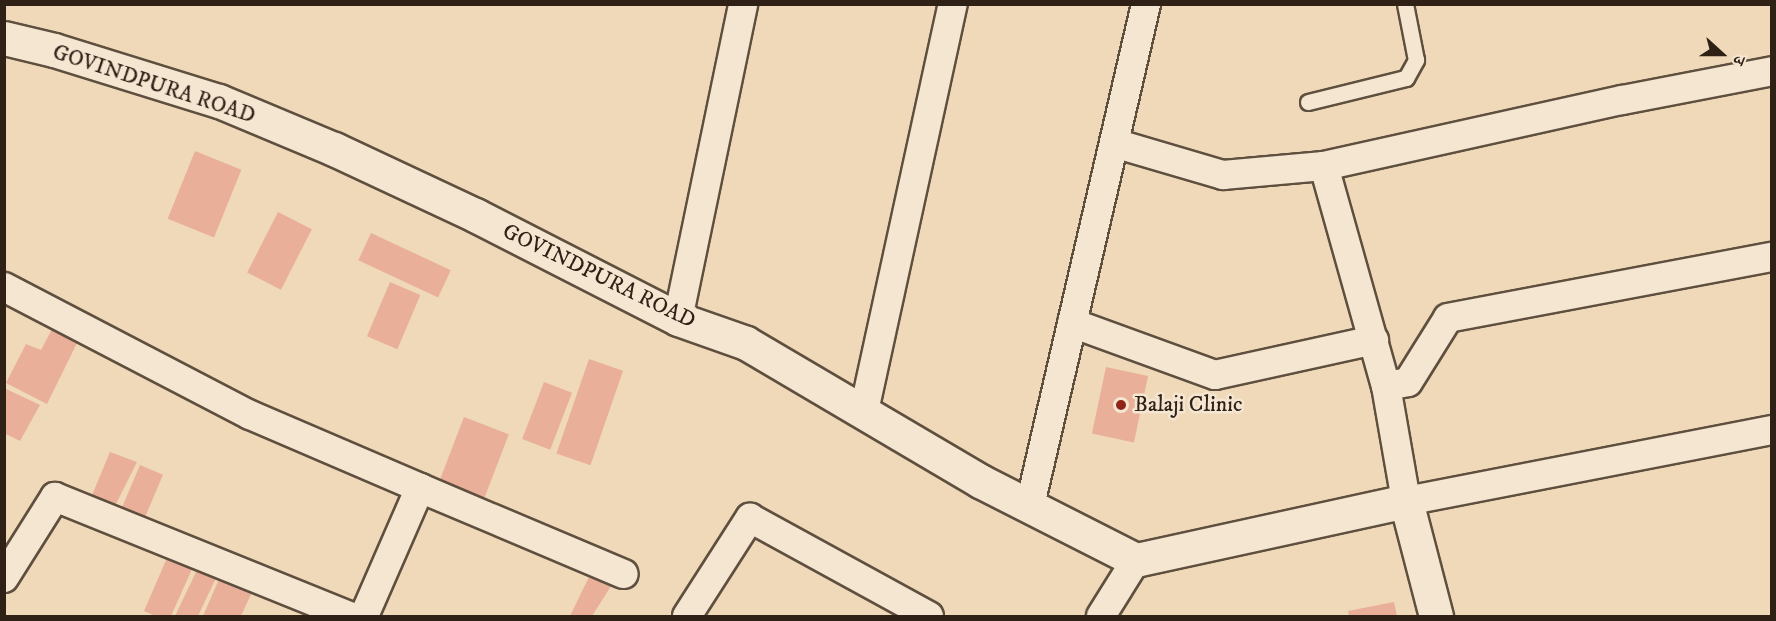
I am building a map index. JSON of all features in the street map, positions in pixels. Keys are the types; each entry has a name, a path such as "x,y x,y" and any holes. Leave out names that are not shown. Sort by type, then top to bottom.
{"street":[{"path":"678,319 743,4"},
{"path":"864,411 953,4"},
{"path":"1030,505 1146,4"},
{"name":"GOVINDPURA ROAD","path":"4,38 219,101 334,149 476,215 678,319 746,343 980,481 1136,560"},
{"path":"1114,143 1223,175 1324,166 1622,100 1772,71"},
{"path":"1324,166 1386,386 1406,501 1436,616"},
{"path":"1386,386 1408,382 1448,318 1772,257"},
{"path":"4,287 250,415 624,574"},
{"path":"1072,323 1215,375 1374,340"},
{"path":"1101,616 1136,560 1406,501 1772,430"},
{"path":"364,616 420,488"},
{"path":"4,578 55,496 350,616"},
{"path":"687,616 750,518 929,616"}],"lane":[{"path":"1308,102 1406,78 1416,60 1406,4"}],"building":[{"path":"195,151 241,170 214,237 168,219"},
{"path":"278,212 312,229 281,290 247,273"},
{"path":"371,233 451,270 438,297 358,260"},
{"path":"390,282 420,295 397,349 367,336"},
{"path":"52,329 78,341 47,404 6,383 26,344 41,350"},
{"path":"589,359 623,371 590,465 556,454"},
{"path":"1106,367 1148,376 1134,442 1092,434"},
{"path":"544,382 572,393 550,450 522,439"},
{"path":"4,388 40,405 20,441 4,433"},
{"path":"464,417 509,434 482,505 437,488"},
{"path":"110,452 137,462 113,510 90,500"},
{"path":"140,465 163,475 143,522 120,512"},
{"path":"167,558 192,569 171,616 155,616 144,611"},
{"path":"197,570 216,578 198,616 175,616"},
{"path":"220,577 253,590 241,616 203,616"},
{"path":"589,577 611,586 592,616 570,616"},
{"path":"1394,602 1397,616 1349,616 1348,611"}],"place":[{"name":"Balaji Clinic","path":"1121,405"}]}
